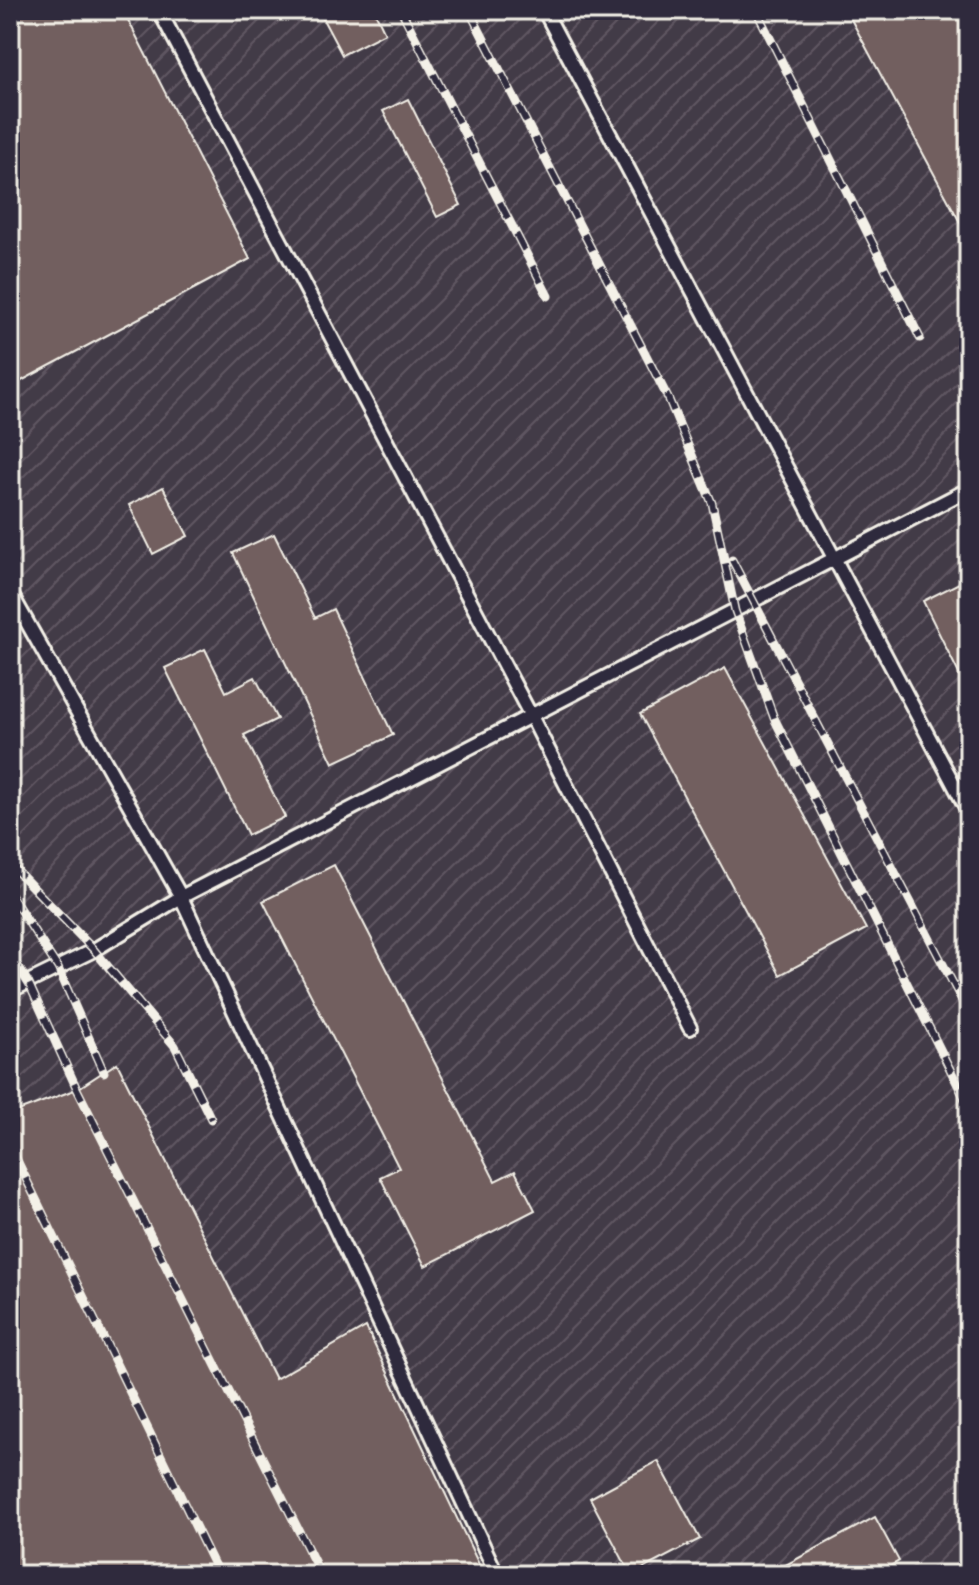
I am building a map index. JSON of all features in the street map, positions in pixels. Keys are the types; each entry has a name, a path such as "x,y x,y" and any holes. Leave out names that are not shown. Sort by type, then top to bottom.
{"lane":[{"path":"159,10 531,716 690,1028"},
{"path":"544,10 969,813"},
{"path":"10,991 94,950 181,897 969,489"},
{"path":"10,592 181,897 497,1575"}],"shaded area":[{"path":"10,10 969,10 969,1575 10,1575"}],"building":[{"path":"10,10 123,10 250,259 10,387"},
{"path":"318,10 374,10 385,33 342,55"},
{"path":"846,10 969,10 969,239"},
{"path":"408,99 461,205 437,217 383,111"},
{"path":"163,487 188,536 153,554 129,505"},
{"path":"274,534 315,618 333,609 393,735 333,763 233,553"},
{"path":"969,578 969,694 923,601"},
{"path":"205,649 226,692 255,677 277,719 244,735 285,817 248,835 165,668"},
{"path":"725,668 866,929 780,975 640,714"},
{"path":"334,865 495,1181 515,1171 535,1210 425,1266 380,1177 399,1168 263,901"},
{"path":"117,1063 275,1379 366,1327 484,1575 10,1575 10,1114 77,1089"},
{"path":"658,1461 700,1539 631,1575 590,1498"},
{"path":"875,1517 899,1561 874,1575 767,1575"}],"railway":[{"path":"401,10 548,296"},
{"path":"469,10 669,400 712,503 735,611 774,718 969,1107"},
{"path":"756,10 920,338"},
{"path":"732,560 969,1014"},
{"path":"10,864 94,950 175,1046 211,1119"},
{"path":"10,894 58,968 104,1072"},
{"path":"10,954 29,984 77,1089 321,1575"},
{"path":"10,1146 219,1575"}]}
